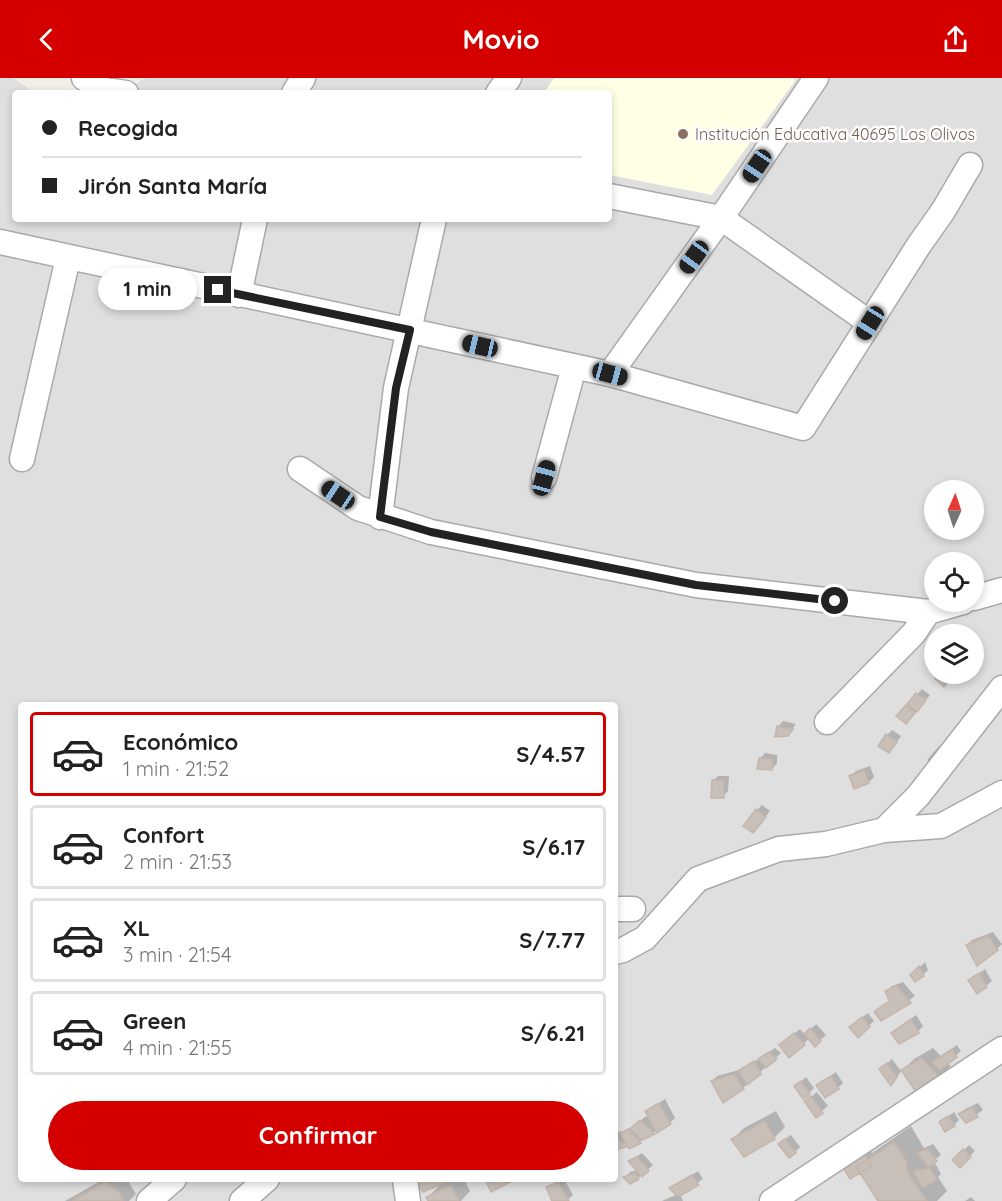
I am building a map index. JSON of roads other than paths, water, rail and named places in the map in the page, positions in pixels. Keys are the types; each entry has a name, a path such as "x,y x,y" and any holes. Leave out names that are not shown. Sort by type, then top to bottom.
{"street":[{"path":"84,78 112,88"},
{"path":"610,374 721,218 816,78"},
{"path":"0,242 610,374 803,428 918,245 943,211 970,165"},
{"path":"612,197 721,218 870,323"},
{"path":"239,295 254,222"},
{"path":"380,517 396,388 433,222"},
{"path":"22,459 68,258"},
{"path":"544,478 574,367"},
{"path":"300,469 358,508 431,532 696,585 924,612"},
{"path":"984,595 1002,590"},
{"path":"827,723 914,633 928,612"},
{"path":"884,830 918,796 1002,688"},
{"path":"618,951 645,938 699,879 779,849 826,844 884,830 940,826 1002,793"},
{"path":"772,1201 1002,1049"},
{"path":"148,1201 170,1182"}],"place":[{"name":"Institución Educativa 40695 Los Olivos","path":"683,134"}]}
